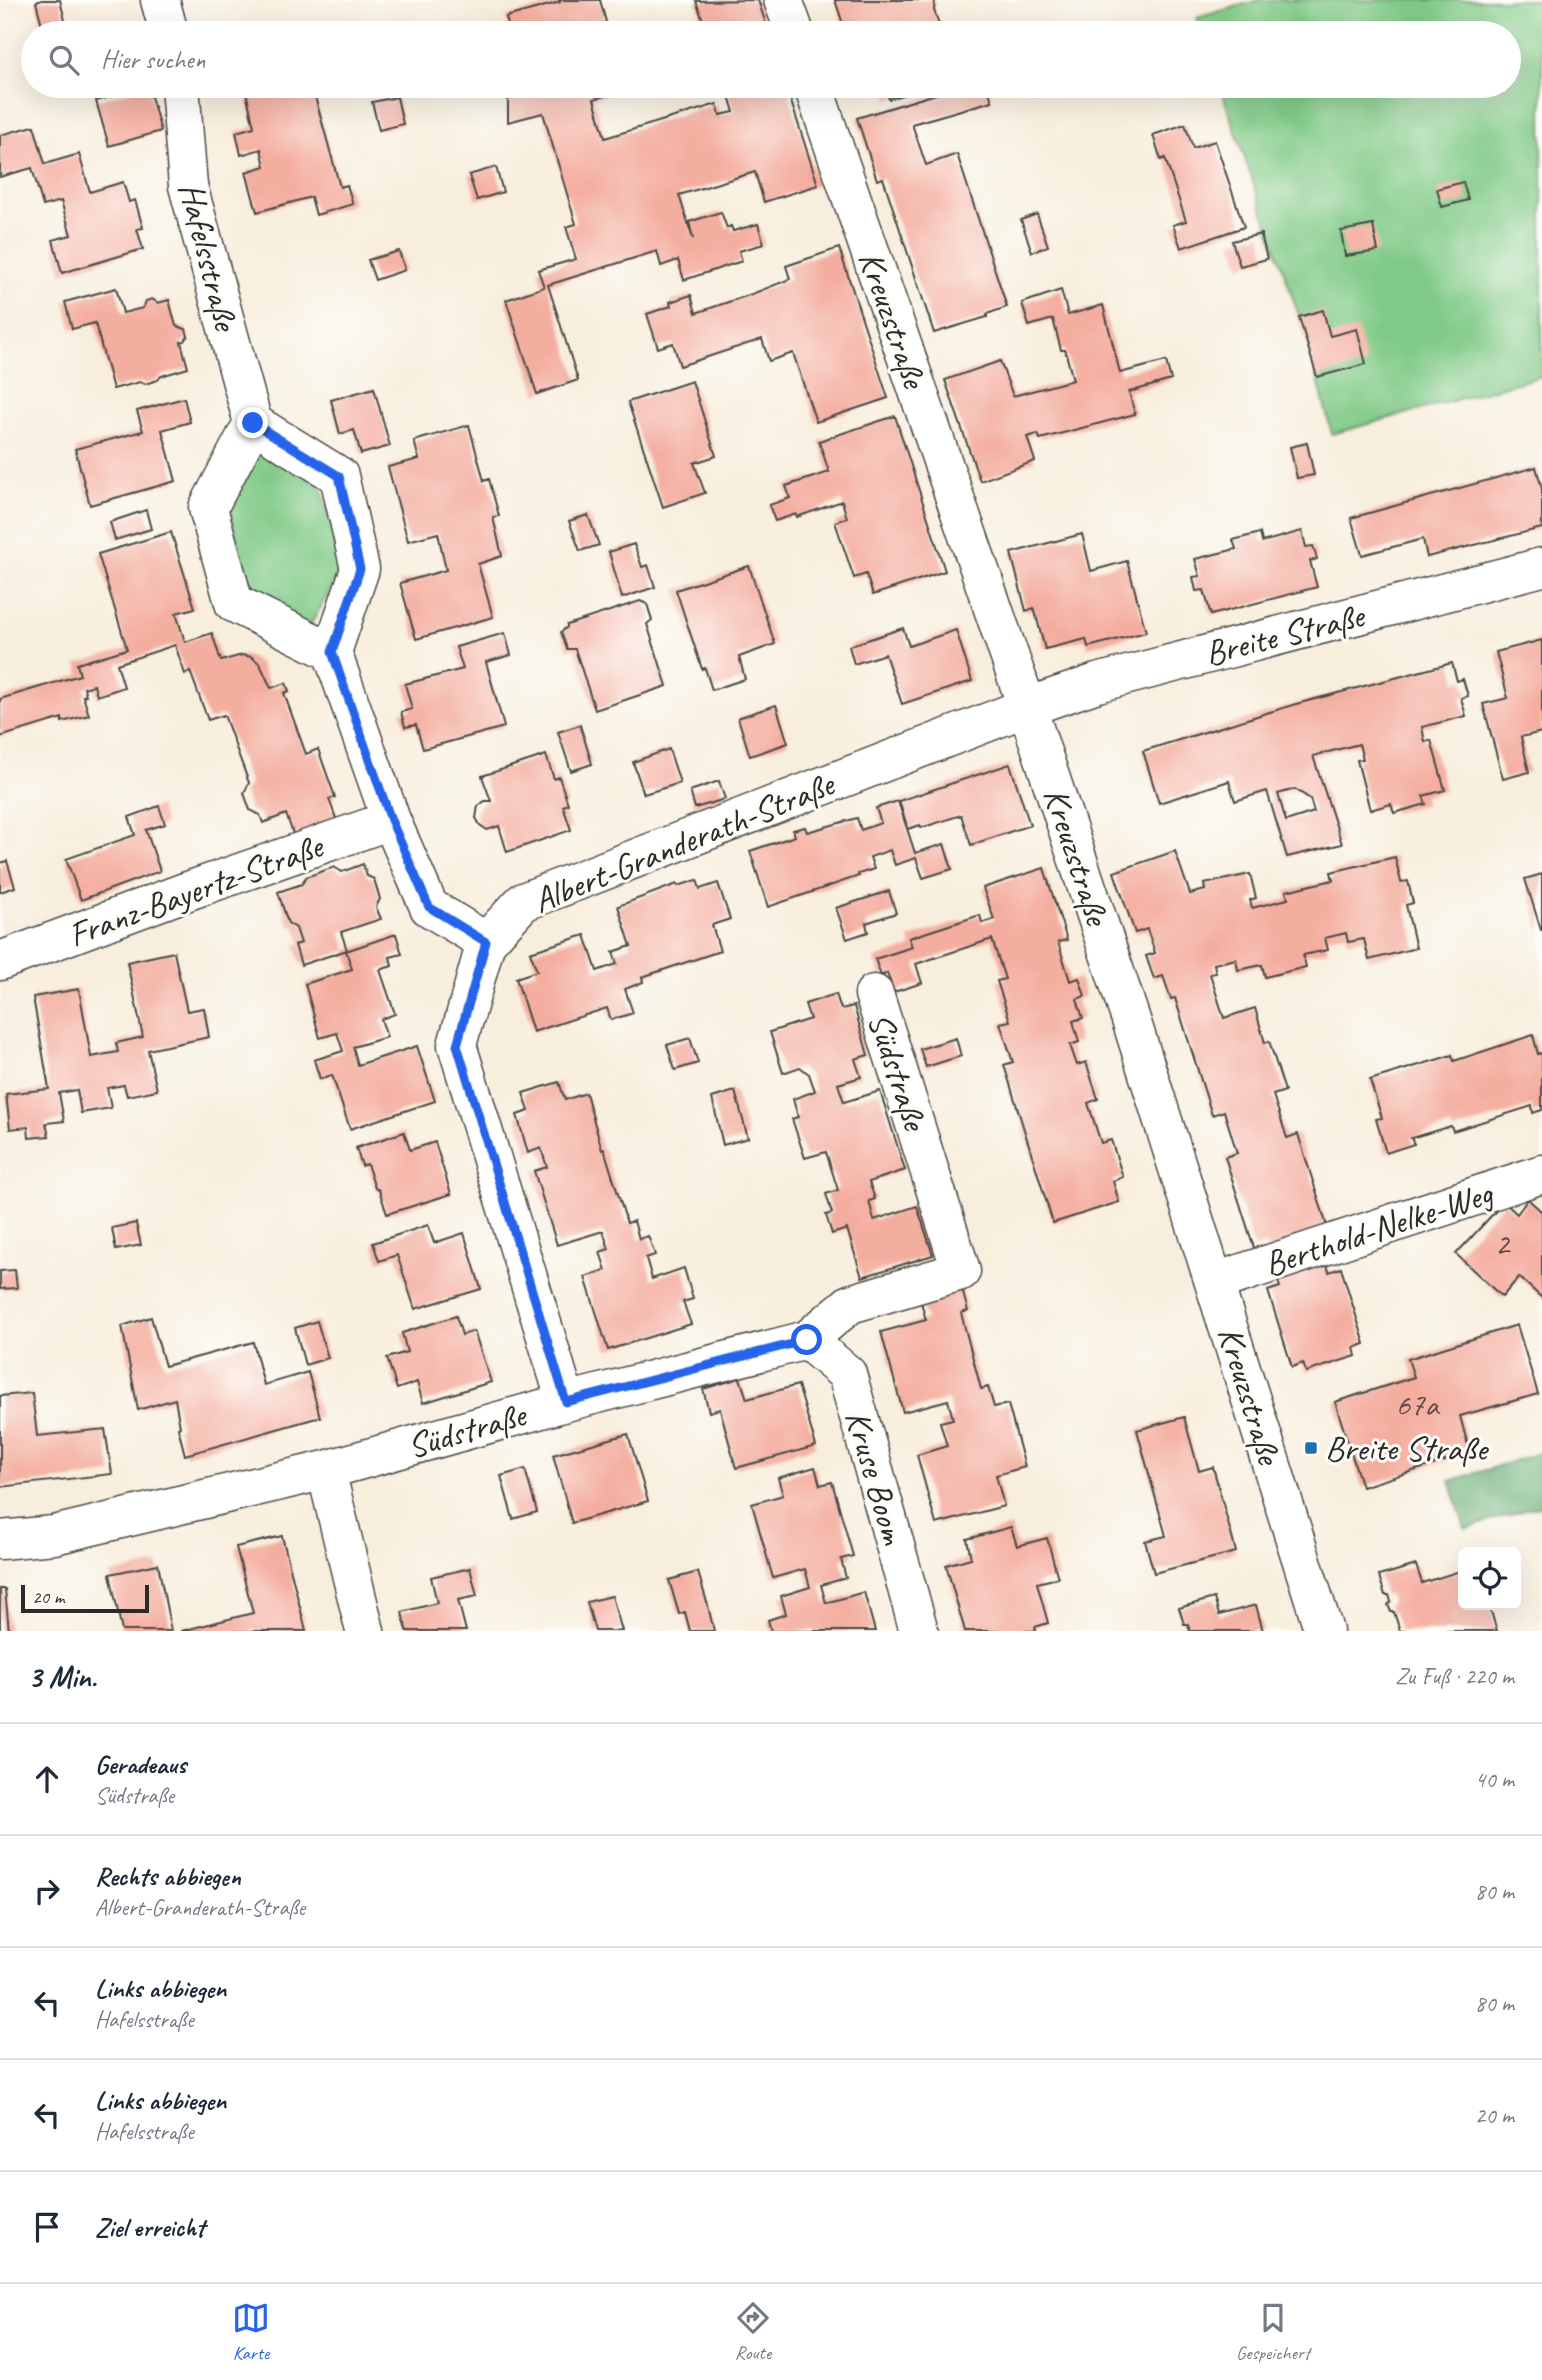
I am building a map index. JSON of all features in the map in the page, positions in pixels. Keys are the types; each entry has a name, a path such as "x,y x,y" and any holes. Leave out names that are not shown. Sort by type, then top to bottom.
{"street":[{"path":"160,0 166,21"},
{"path":"783,0 791,21"},
{"name":"Hafelsstraße","path":"181,98 188,186 253,423"},
{"name":"Kreuzstraße","path":"817,98 1027,707 1215,1282 1324,1631"},
{"path":"332,652 234,603 208,508 253,423 339,476 360,569 332,652 391,820 429,907 486,942"},
{"name":"Breite Straße","path":"1027,707 1157,666 1542,567"},
{"name":"Albert-Granderath-Straße","path":"566,1402 457,1045 486,942 523,902 1027,707"},
{"name":"Franz-Bayertz-Straße","path":"0,961 185,892 391,820"},
{"name":"Südstraße","path":"0,1540 54,1535 326,1470 566,1402 807,1340 850,1304 961,1271 874,994"},
{"name":"Berthold-Nelke-Weg","path":"1215,1282 1542,1174"},
{"name":"Kruse Boom","path":"807,1340 847,1374 919,1631"},
{"path":"326,1470 365,1631"}],"green space":[{"path":"1259,0 1542,0 1542,376 1332,434 1308,342 1224,98 1521,98 1521,21 1198,21 1197,18"},
{"path":"261,447 320,483 343,567 310,626 251,594 228,506"},
{"path":"1542,1452 1542,1505 1465,1529 1450,1481"}],"building":[{"path":"60,0 65,21 41,21 36,2"},
{"path":"559,0 600,0 606,21 507,21 506,17 560,2"},
{"path":"758,0 765,21 703,21 696,1"},
{"path":"835,0 935,0 934,10 938,21 842,21"},
{"path":"106,98 151,98 161,131 109,146 96,101"},
{"path":"247,98 315,98 340,187 347,185 353,204 316,215 311,197 257,212 246,172 265,166 261,149 241,155 236,132 254,127"},
{"path":"397,98 403,124 379,130 372,102"},
{"path":"508,98 598,98 594,99 605,138 717,104 720,115 734,112 730,98 790,98 818,185 764,202 755,172 679,195 693,239 689,222 721,212 727,228 731,226 733,231 758,224 764,244 739,251 742,261 684,280 678,260 661,266 657,251 548,285 578,380 537,394 506,300 544,287 538,270 576,259 566,227 576,224 543,113 508,122"},
{"path":"923,98 991,98 992,101 912,124 926,165 957,154 1007,307 987,314 987,317 934,333 883,178 877,180 857,118"},
{"path":"1185,124 1193,148 1215,141 1244,227 1181,248 1173,225 1186,221 1165,158 1161,160 1153,135"},
{"path":"34,126 45,164 79,154 90,192 123,182 129,202 135,200 143,228 137,229 143,249 62,273 53,240 71,235 61,201 43,206 32,168 0,177 0,135"},
{"path":"496,167 503,192 477,200 469,175"},
{"path":"1463,182 1468,200 1442,207 1437,189"},
{"path":"1037,214 1048,246 1032,252 1021,220"},
{"path":"1373,225 1378,251 1345,256 1341,231"},
{"path":"1261,234 1267,259 1240,266 1232,241"},
{"path":"839,248 888,398 816,422 793,353 769,361 762,339 680,366 673,343 658,348 647,314 671,306 670,302 691,295 696,313 752,294 790,279 786,266"},
{"path":"399,251 405,270 375,280 368,260"},
{"path":"116,288 123,313 143,308 146,301 152,299 158,303 169,300 176,326 186,329 188,336 181,342 188,368 145,384 140,382 113,389 95,323 72,329 65,302"},
{"path":"1061,290 1068,315 1103,305 1120,373 1166,361 1171,380 1129,392 1135,414 1040,439 1038,434 1027,437 1035,461 980,481 945,380 1000,361 1013,396 1073,380 1053,319 1029,326 1022,303"},
{"path":"1323,310 1330,336 1357,329 1366,364 1317,377 1299,317"},
{"path":"692,381 716,456 694,463 705,493 663,507 628,402"},
{"path":"374,388 390,446 361,454 354,430 340,434 331,400"},
{"path":"184,398 190,422 162,430 176,481 90,505 75,449 143,431 137,411"},
{"path":"895,416 945,571 873,595 866,574 854,578 835,522 847,518 842,501 797,517 796,514 775,521 769,505 790,498 786,486 829,472 819,441"},
{"path":"469,425 484,481 489,479 499,516 493,517 502,556 478,564 493,617 416,639 400,583 446,570 438,533 408,541 388,467 419,459 414,441"},
{"path":"1307,443 1314,475 1297,478 1290,447"},
{"path":"1536,467 1542,489 1542,528 1427,557 1423,539 1362,555 1351,518"},
{"path":"146,510 151,529 115,540 110,522"},
{"path":"588,515 599,545 580,551 569,521"},
{"path":"1302,531 1306,547 1313,546 1317,559 1310,561 1317,587 1211,615 1204,590 1196,591 1193,577 1200,576 1195,559 1236,549 1233,540 1260,533 1262,542"},
{"path":"171,532 195,608 176,613 185,642 212,633 221,661 242,655 252,657 260,664 271,688 286,683 289,691 284,693 306,754 318,749 335,797 329,799 338,824 295,839 286,814 263,823 260,815 250,810 244,793 249,783 224,715 208,720 190,671 185,674 175,645 117,664 124,687 97,696 94,685 84,688 86,696 83,696 89,715 62,722 62,718 0,737 0,699 80,675 77,664 127,649 98,554"},
{"path":"1082,534 1091,571 1127,561 1146,632 1088,647 1086,639 1045,649 1034,608 1026,611 1011,553"},
{"path":"634,544 642,567 648,565 655,587 622,598 609,552"},
{"path":"749,566 775,644 739,657 745,679 712,690 705,668 702,669 676,590"},
{"path":"640,601 647,604 652,620 647,624 667,686 595,710 575,649 567,649 561,632 567,625"},
{"path":"903,628 909,646 956,630 972,681 902,704 885,654 854,664 849,646"},
{"path":"505,633 511,655 486,662 504,727 423,749 416,725 405,727 401,712 412,709 405,684 463,669 456,647"},
{"path":"1542,640 1542,732 1521,737 1529,772 1503,779 1483,704 1508,698 1496,652"},
{"path":"1452,663 1457,681 1463,679 1468,696 1461,698 1466,716 1422,727 1425,742 1431,740 1445,790 1423,796 1426,804 1394,813 1391,804 1370,810 1357,760 1363,759 1359,744 1313,756 1342,844 1287,857 1267,791 1235,801 1229,781 1159,803 1143,751 1296,704","holes":["1295,789 1310,799 1314,812 1286,821 1278,794"]},
{"path":"776,705 788,743 750,756 738,718"},
{"path":"580,725 592,764 571,771 558,732"},
{"path":"669,749 680,783 644,794 633,762"},
{"path":"546,755 554,779 559,777 568,804 563,806 571,830 507,852 499,826 487,830 476,818 478,806 485,801 491,801 482,776"},
{"path":"1010,764 1030,825 971,845 961,815 921,828 920,825 908,829 899,801"},
{"path":"719,781 725,799 695,808 690,791"},
{"path":"898,801 915,853 944,844 952,869 923,878 916,858 895,865 890,850 870,857 874,869 768,907 750,851 795,836 793,830 805,827 807,832 857,818 861,830 881,823 876,808"},
{"path":"159,806 165,824 146,830 160,871 81,900 66,859 135,835 129,817"},
{"path":"1175,851 1190,894 1205,890 1204,884 1250,874 1256,898 1250,900 1252,908 1288,899 1286,891 1333,880 1331,872 1395,857 1401,882 1408,881 1413,903 1406,905 1416,948 1369,960 1364,939 1348,942 1346,933 1325,938 1328,950 1303,955 1306,967 1265,977 1262,965 1238,970 1236,959 1214,964 1216,973 1210,974 1224,1018 1255,1008 1265,1043 1269,1041 1285,1091 1273,1095 1287,1138 1298,1134 1327,1226 1316,1229 1329,1272 1341,1268 1365,1344 1354,1348 1356,1356 1306,1372 1303,1363 1292,1367 1268,1291 1280,1287 1266,1245 1254,1248 1225,1157 1237,1153 1224,1111 1212,1115 1175,998 1171,999 1163,976 1154,979 1146,956 1155,953 1147,929 1135,933 1114,872"},
{"path":"7,861 15,887 0,892 0,863"},
{"path":"363,864 367,876 374,879 380,899 376,907 381,919 341,932 347,950 301,965 295,945 301,943 296,928 288,923 278,892 302,884 306,877 334,867 342,872"},
{"path":"1044,868 1067,940 1058,942 1070,981 1079,978 1085,996 1077,999 1083,1018 1073,1021 1079,1042 1070,1045 1077,1065 1086,1062 1098,1099 1088,1103 1101,1143 1111,1140 1123,1177 1113,1181 1119,1202 1053,1223 1004,1065 1013,1062 1000,1023 1010,1021 997,981 1005,979 992,939 916,964 922,983 894,992 887,973 881,976 875,959 912,947 909,938 980,915 982,923 994,919 983,888"},
{"path":"1542,874 1542,930 1541,930 1525,879"},
{"path":"697,880 700,889 718,883 730,919 712,925 720,951 642,977 643,982 625,989 633,1013 611,1020 607,1008 533,1032 516,978 537,971 530,952 585,935 597,971 617,964 613,952 631,946 618,906 677,884 678,886"},
{"path":"889,891 896,913 866,923 868,932 847,939 836,908"},
{"path":"396,934 402,954 390,957 392,966 380,970 395,1014 381,1019 387,1037 353,1047 358,1065 417,1046 435,1101 350,1129 332,1075 320,1079 314,1060 343,1051 337,1033 320,1038 305,984 352,969 346,951"},
{"path":"174,952 187,1011 204,1008 209,1037 148,1050 157,1090 127,1096 124,1085 107,1088 111,1108 81,1113 77,1090 59,1093 64,1121 46,1123 49,1136 29,1138 28,1127 10,1129 6,1094 49,1089 33,997 79,989 91,1057 118,1052 116,1043 143,1037 127,962"},
{"path":"836,994 841,1009 854,1006 868,1055 855,1059 861,1077 838,1084 844,1102 880,1091 905,1170 869,1182 875,1199 869,1201 874,1220 917,1206 933,1255 862,1277 847,1229 832,1234 826,1215 832,1213 826,1194 838,1190 826,1152 805,1158 792,1119 798,1117 793,1099 815,1091 809,1074 800,1067 783,1073 770,1032 810,1019 805,1004"},
{"path":"1533,1035 1538,1054 1542,1053 1542,1110 1533,1113 1532,1106 1453,1131 1451,1126 1411,1138 1414,1144 1386,1153 1376,1119 1382,1118 1370,1080 1452,1055 1454,1061"},
{"path":"690,1038 698,1063 675,1070 667,1045"},
{"path":"956,1038 961,1056 926,1067 920,1049"},
{"path":"559,1082 565,1100 586,1093 627,1223 634,1221 639,1239 648,1236 655,1255 646,1258 652,1279 684,1268 693,1299 683,1302 691,1324 608,1350 585,1277 606,1270 600,1252 609,1249 603,1231 557,1245 534,1171 547,1167 541,1148 528,1153 517,1115 529,1111 523,1093"},
{"path":"735,1091 748,1138 723,1145 712,1098"},
{"path":"404,1132 410,1150 435,1142 451,1194 387,1214 367,1164 362,1166 356,1148"},
{"path":"1528,1199 1542,1212 1542,1298 1519,1277 1502,1297 1456,1254 1504,1202 1517,1214"},
{"path":"136,1223 141,1245 116,1250 112,1228"},
{"path":"428,1225 434,1243 464,1233 481,1289 415,1309 397,1255 379,1261 373,1243"},
{"path":"15,1270 17,1288 0,1289 0,1271"},
{"path":"962,1289 968,1311 961,1313 981,1389 988,1387 994,1407 1008,1404 1025,1467 996,1475 1004,1506 936,1524 917,1455 947,1446 940,1422 953,1419 948,1400 903,1412 881,1332 926,1320 921,1302"},
{"path":"456,1316 462,1335 474,1331 491,1382 423,1403 417,1382 397,1389 387,1358 407,1352 402,1333"},
{"path":"151,1317 165,1366 253,1342 264,1385 308,1372 320,1417 185,1455 178,1428 175,1399 138,1410 122,1326"},
{"path":"317,1321 328,1358 305,1365 295,1328"},
{"path":"1517,1325 1538,1394 1460,1416 1470,1453 1362,1487 1335,1402 1414,1377 1408,1359"},
{"path":"740,1378 747,1399 798,1385 816,1446 736,1468 720,1409 709,1412 703,1389"},
{"path":"32,1393 37,1436 105,1429 112,1474 0,1487 0,1396"},
{"path":"1184,1417 1199,1471 1213,1467 1236,1552 1154,1573 1145,1541 1166,1536 1137,1430"},
{"path":"628,1434 648,1501 572,1523 553,1455"},
{"path":"815,1467 820,1485 832,1482 853,1556 841,1559 846,1578 821,1585 826,1603 864,1592 875,1631 771,1631 768,1620 786,1614 781,1596 810,1587 805,1569 773,1578 752,1504 783,1495 778,1478"},
{"path":"525,1469 537,1512 513,1519 501,1476"},
{"path":"1011,1527 1017,1546 1047,1538 1058,1578 1037,1583 1048,1623 1035,1627 1036,1631 965,1631 946,1565 971,1558 967,1539"},
{"path":"282,1536 306,1631 181,1631 253,1613 236,1547"},
{"path":"158,1564 171,1631 122,1631 110,1574"},
{"path":"1416,1565 1422,1583 1458,1572 1458,1610 1491,1610 1497,1631 1400,1631 1394,1612 1391,1612 1388,1605 1391,1602 1389,1595 1385,1595 1379,1576"},
{"path":"470,1568 477,1596 458,1600 466,1631 407,1631 402,1612 437,1603 431,1577"},
{"path":"698,1572 714,1631 690,1631 685,1612 679,1614 669,1580"},
{"path":"0,1589 5,1589 9,1631 0,1631"},
{"path":"612,1596 622,1631 595,1631 587,1602"},
{"path":"1214,1598 1219,1615 1256,1605 1263,1631 1190,1631 1188,1624 1184,1624 1179,1608"}],"place":[{"name":"Breite Straße","path":"1311,1448"}],"route":[{"path":"253,423 339,476 360,569 332,652 391,820 429,907 486,942 457,1045 566,1402 807,1340"}]}
